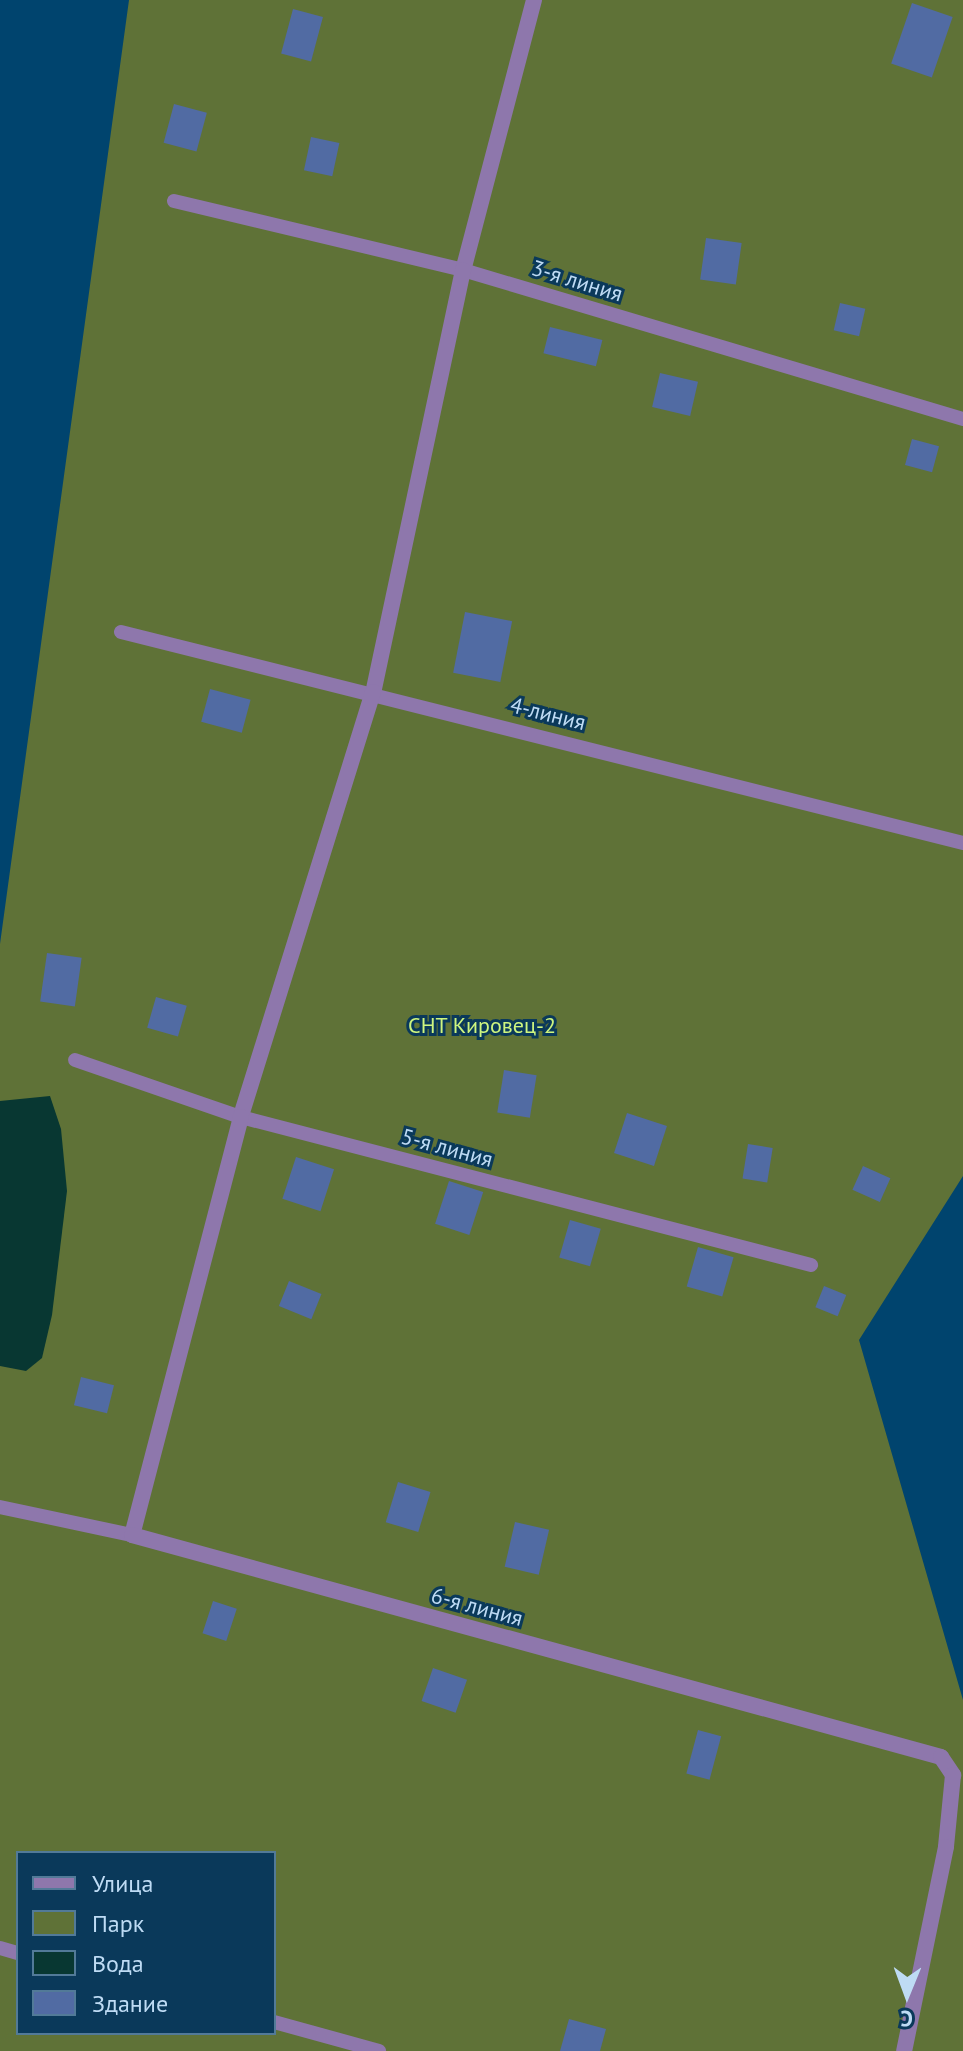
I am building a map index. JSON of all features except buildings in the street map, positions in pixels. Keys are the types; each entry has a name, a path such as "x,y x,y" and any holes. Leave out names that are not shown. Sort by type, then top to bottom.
{"street":[{"path":"132,1535 241,1117 373,692 463,270 534,0"},
{"name":"6-я линия","path":"132,1535 941,1757 953,1775 946,1847 904,2051"}],"lane":[{"name":"3-я линия","path":"174,201 463,270 963,419"},
{"name":"4-линия","path":"121,632 373,692 963,843"},
{"name":"5-я линия","path":"75,1060 241,1117 811,1265"},
{"name":"6-я линия","path":"0,1507 132,1535"},
{"path":"276,2023 379,2051"}],"green space":[{"name":"СНТ Кировец-2","path":"129,0 963,0 963,1176 859,1340 963,1700 963,2051 0,2051 0,944"}],"water":[{"path":"50,1096 61,1129 67,1191 52,1315 42,1358 26,1371 0,1366 0,1101"}]}
